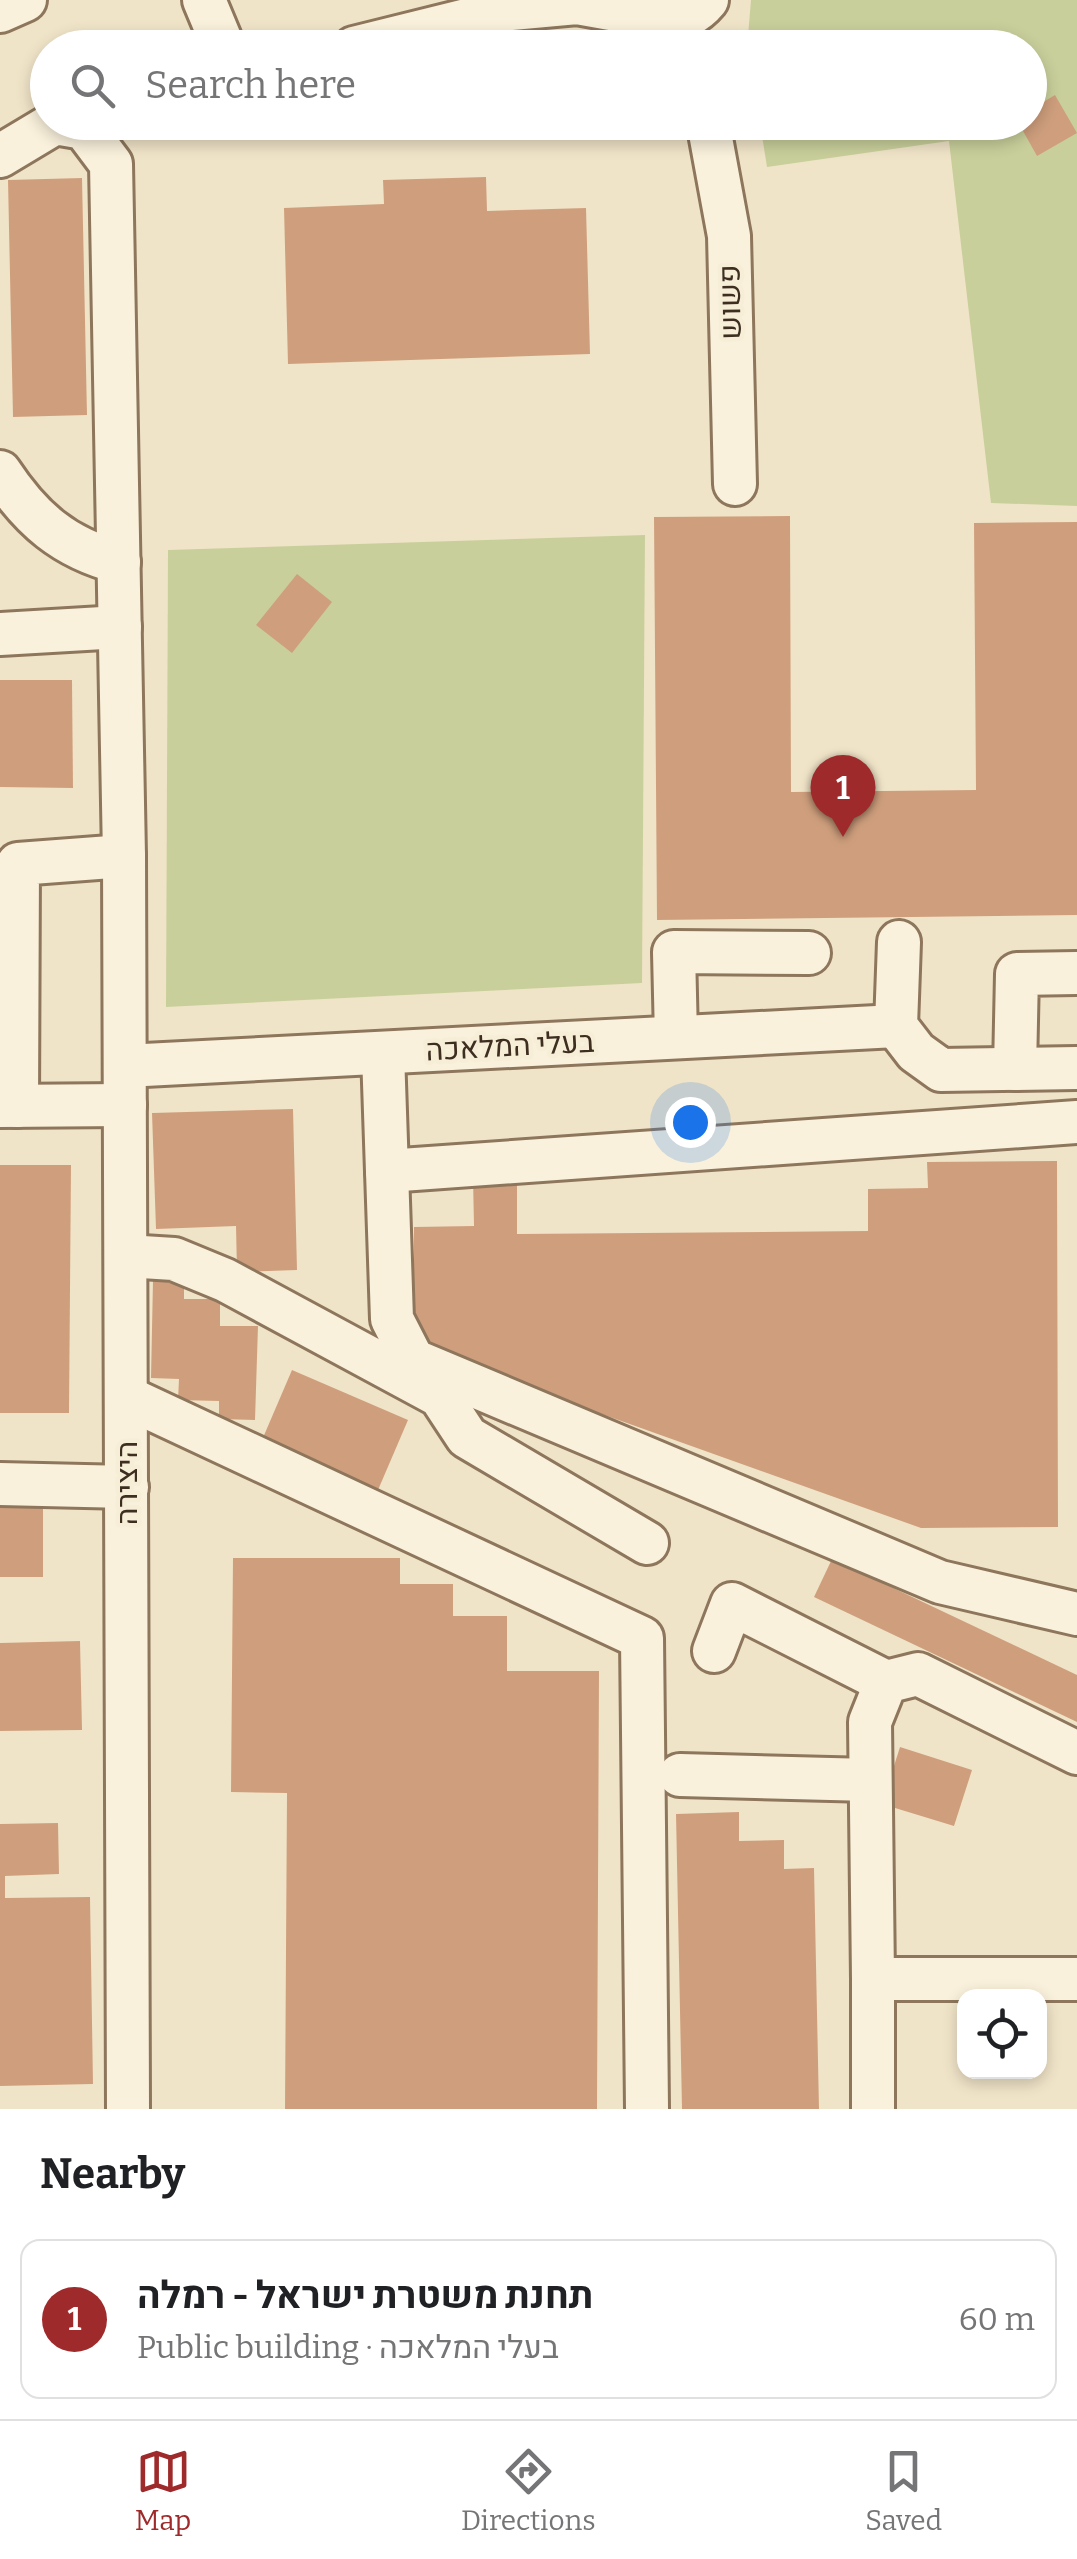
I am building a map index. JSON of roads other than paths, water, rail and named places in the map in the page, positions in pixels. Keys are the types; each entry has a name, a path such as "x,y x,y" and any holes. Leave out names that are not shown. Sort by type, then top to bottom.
{"street":[{"path":"0,11 24,0"},
{"path":"204,0 216,30"},
{"path":"397,30 438,13 520,4 577,4 666,17"},
{"name":"היצירה","path":"0,156 30,139"},
{"name":"היצירה","path":"93,140 111,164 120,628 128,2109"},
{"name":"פשוש","path":"711,140 729,236 734,484"},
{"path":"0,472 12,490 58,536 86,554 118,562"},
{"path":"0,634 120,628"},
{"path":"8,1106 18,864 124,856"},
{"path":"899,942 896,1026 916,1052 941,1070 1077,1068"},
{"path":"676,1038 674,952 810,953"},
{"path":"1015,1069 1017,974 1077,973"},
{"name":"בעלי המלאכה","path":"8,1106 125,1086 383,1053 896,1026"},
{"path":"383,1053 392,1320 413,1360 940,1582 1077,1614"},
{"path":"387,1171 1077,1122"},
{"path":"126,1256 174,1259 225,1280 440,1396 467,1437 647,1543"},
{"path":"126,1397 642,1638 647,2109"},
{"path":"0,1484 127,1488"},
{"path":"714,1651 732,1604 886,1682 918,1674 1077,1754"},
{"path":"873,2109 870,1722 886,1682"},
{"path":"680,1776 870,1780"},
{"path":"874,1980 1077,1980"}],"place":[{"name":"תחנת משטרת ישראל - רמלה","path":"843,837"}]}
